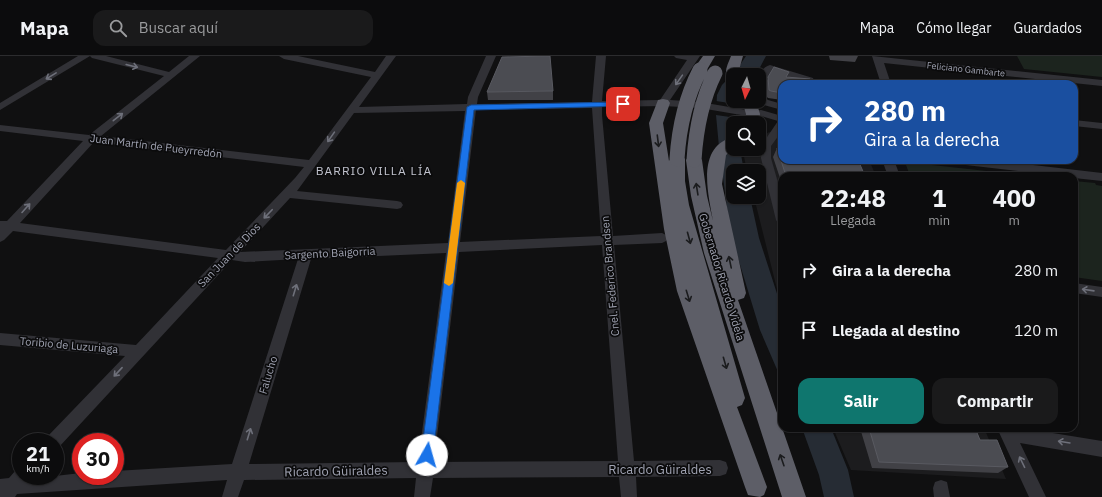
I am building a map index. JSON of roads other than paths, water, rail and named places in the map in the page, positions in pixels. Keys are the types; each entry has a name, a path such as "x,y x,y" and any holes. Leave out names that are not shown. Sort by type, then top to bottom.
{"highway":[{"name":"Gobernador Ricardo Videla","path":"709,56 696,62 690,89 682,109 678,130 706,226 755,382 794,497"},
{"name":"Gobernador Ricardo Videla","path":"726,56 715,73 704,95 696,134 678,181 681,205 749,448 756,492"},
{"path":"732,68 737,56"},
{"path":"663,103 656,123 672,229 686,291 700,335 756,492"},
{"path":"726,148 720,153 715,165 714,184 755,382"}],"street":[{"path":"0,107 85,56"},
{"path":"94,56 171,75"},
{"path":"0,237 5,226 91,139 195,56"},
{"path":"284,56 377,75"},
{"name":"San Juan de Dios","path":"61,433 288,194 312,164 350,110 391,56"},
{"path":"422,497 471,107 473,97 492,56"},
{"name":"Cnel. Federico Brandsen","path":"601,56 596,105 629,497"},
{"path":"663,103 696,62 679,56"},
{"path":"878,58 885,80"},
{"name":"Feliciano Gambarte","path":"878,58 1075,80"},
{"path":"778,106 764,102 760,98 759,83 770,68 810,80"},
{"name":"Feliciano Gambarte","path":"1078,80 1102,83"},
{"path":"350,110 663,103 736,110 751,113 758,119 778,121"},
{"path":"1078,123 1102,126"},
{"path":"778,126 766,146 766,158 778,204"},
{"path":"0,137 5,128"},
{"name":"Juan Martín de Pueyrredón","path":"5,128 312,164"},
{"path":"991,164 1059,172"},
{"path":"1078,174 1102,177"},
{"path":"288,194 397,205"},
{"name":"Sargento Baigorria","path":"5,226 245,257 662,238"},
{"name":"Falucho","path":"230,497 306,254"},
{"path":"1078,289 1102,292"},
{"name":"Toribio de Luzuriaga","path":"0,339 138,351"},
{"path":"1006,432 1038,497"},
{"path":"1011,432 1102,449"},
{"name":"Ricardo Güiraldes","path":"10,486 238,472 720,468"}],"district":[{"name":"BARRIO VILLA LÍA","path":"374,170"}]}
